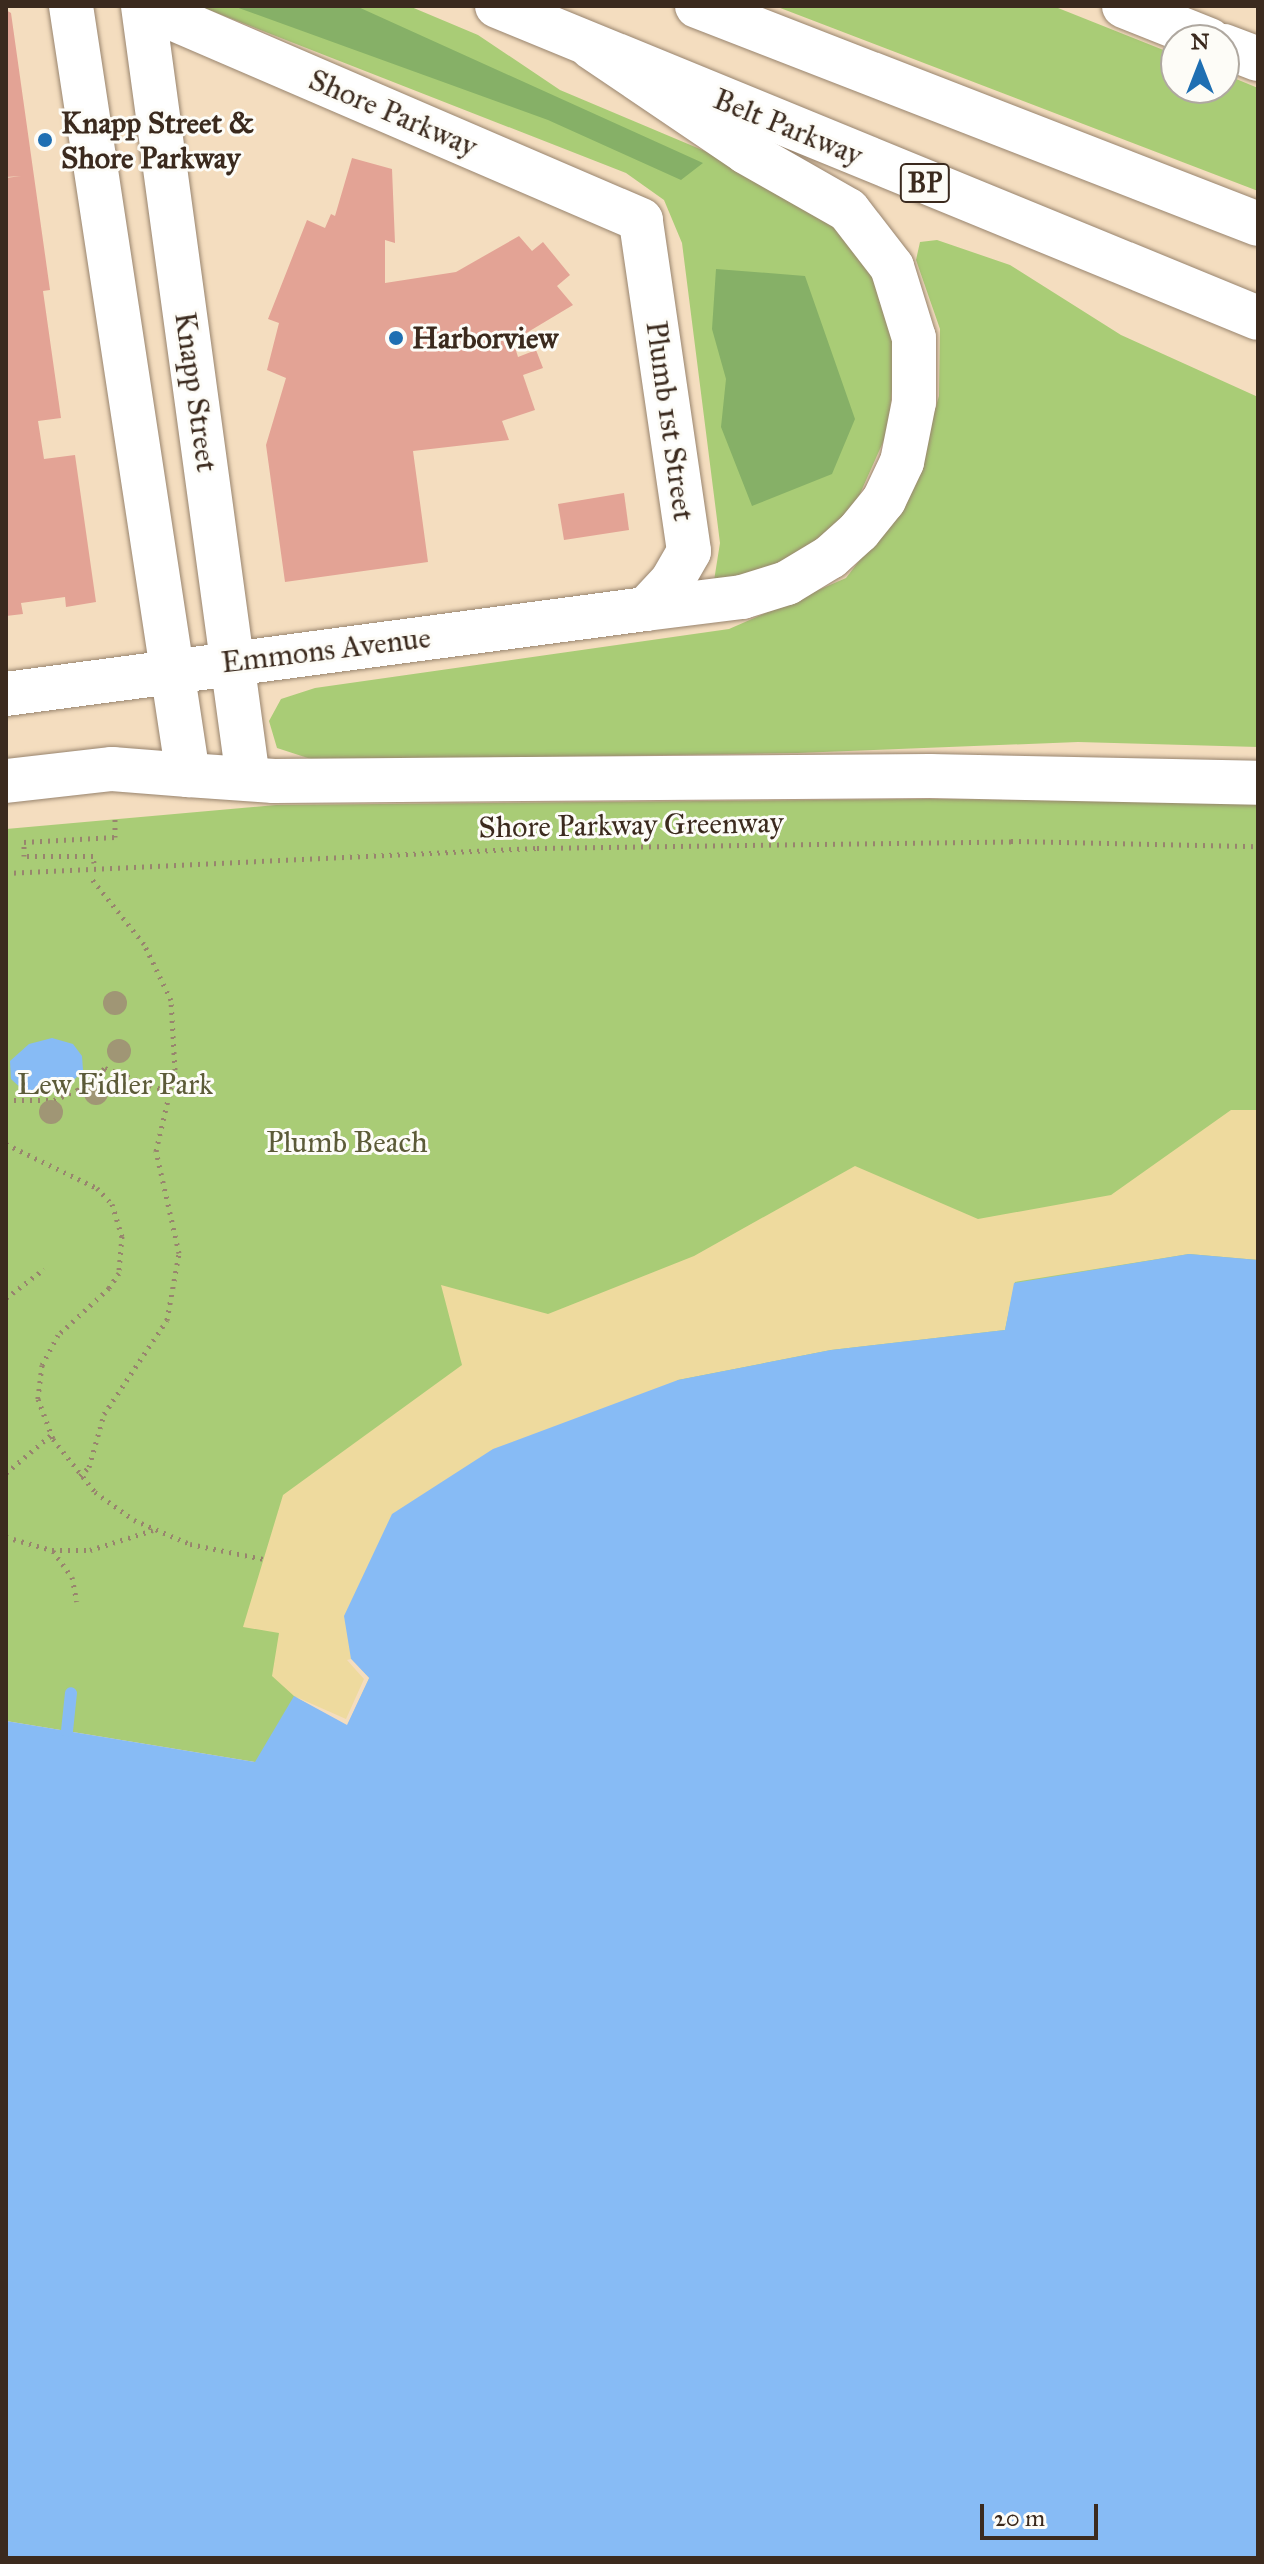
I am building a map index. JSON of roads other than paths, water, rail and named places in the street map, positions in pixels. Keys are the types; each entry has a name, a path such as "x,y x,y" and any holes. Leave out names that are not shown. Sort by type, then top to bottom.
{"main road":[{"path":"71,6 188,775"},
{"name":"Shore Parkway","path":"144,6 641,220"},
{"name":"Knapp Street","path":"144,6 248,779"},
{"name":"Belt Parkway","path":"497,6 1258,318"},
{"path":"697,6 1258,224"},
{"path":"1124,6 1169,24"},
{"name":"Emmons Avenue","path":"6,694 742,597 787,583 830,557 859,531 884,500 902,462 914,402 914,338 892,267 848,210 746,152 591,47"},
{"name":"Plumb 1st Street","path":"641,220 689,551 672,581 646,609"},
{"path":"6,781 112,769 248,779 930,776 1258,783"}],"water":[{"path":"52,1038 73,1044 82,1056 83,1070 66,1089 26,1093 11,1079 10,1061 29,1044"},
{"path":"1189,1254 1258,1260 1258,2558 6,2558 6,1721 255,1762 294,1696 347,1724 369,1678 351,1659 344,1616 392,1514 493,1449 678,1380 831,1350 1005,1330 1014,1283"}],"waterway":[{"path":"67,1731 71,1693"}],"place":[{"name":"Knapp Street & Shore Parkway","path":"45,140"},
{"name":"Harborview","path":"396,338"}],"park label":[{"name":"Lew Fidler Park","path":"115,1084"},
{"name":"Plumb Beach","path":"347,1142"}]}
